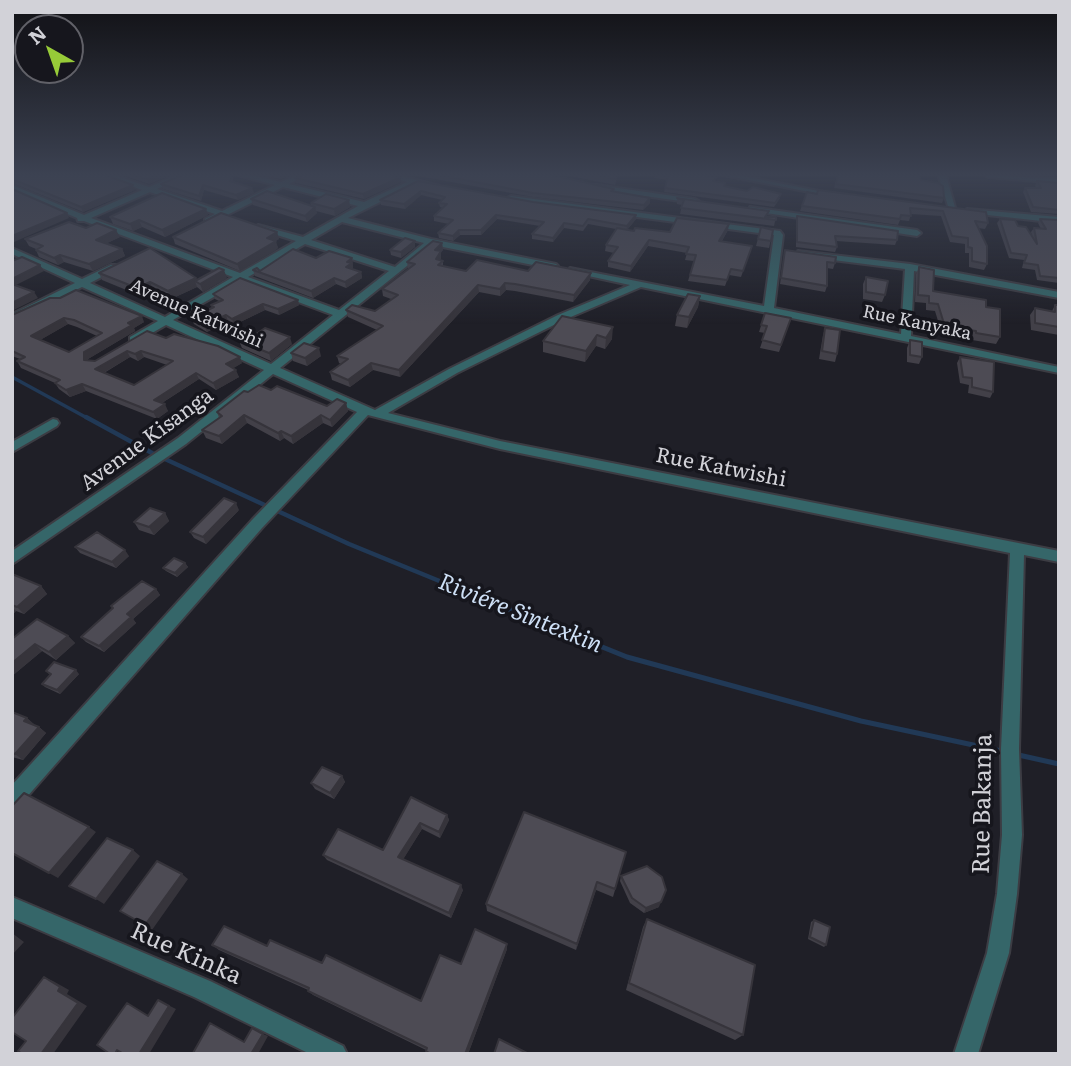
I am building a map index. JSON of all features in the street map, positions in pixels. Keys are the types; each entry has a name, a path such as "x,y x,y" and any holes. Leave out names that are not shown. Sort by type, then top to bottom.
{"street":[{"path":"102,225 342,315"},
{"path":"254,225 396,270"},
{"path":"125,344 332,225"},
{"name":"Rue Kanyaka","path":"364,225 431,242 1059,370"},
{"path":"714,225 777,233 769,310"},
{"path":"860,225 917,233"},
{"path":"146,252 169,240"},
{"name":"Avenue Kisanga","path":"12,559 182,441 431,242"},
{"path":"12,249 24,243"},
{"name":"Avenue Katwishi","path":"12,249 371,413"},
{"path":"777,250 910,267 1059,295"},
{"path":"12,318 121,264"},
{"path":"906,339 910,267"},
{"path":"12,799 248,534 371,413 550,323 638,285"},
{"name":"Rue Katwishi","path":"371,413 500,444 1059,557"},
{"path":"12,448 52,423"},
{"name":"Rue Bakanja","path":"967,1054 998,953 1007,894 1012,835 1010,749 1017,549"},
{"name":"Rue Kinka","path":"12,907 202,989 335,1054"}],"building":[{"path":"12,225 39,225 12,236"},
{"path":"62,225 86,228 102,225 116,230 96,240 122,249 89,264 60,255 54,258 36,250 43,246 25,239"},
{"path":"150,225 173,225 162,230"},
{"path":"198,225 256,225 277,232 267,238 276,241 237,264 173,237"},
{"path":"448,225 486,225 481,230 459,230 453,236 438,233"},
{"path":"541,225 563,225 553,238 532,234"},
{"path":"674,225 729,225 719,241 752,246 743,271 731,269 727,280 690,275 696,255 686,254 689,247 649,240 631,266 608,261 618,247 606,245 617,228 670,232"},
{"path":"797,225 856,225 898,231 897,240 835,236 837,247 797,242"},
{"path":"948,225 977,225 987,246 987,264 972,261 972,248 968,247 968,238 952,236"},
{"path":"1002,225 1026,227 1037,244 1034,228 1046,229 1043,225 1059,225 1059,278 1040,276 1038,265 1024,263 1027,255 1011,253"},
{"path":"761,227 773,230 771,241 758,239"},
{"path":"405,238 415,241 401,252 390,250"},
{"path":"433,241 442,243 435,250 441,251 436,259 443,261 438,265 466,271 477,260 528,271 536,262 591,273 574,295 515,284 505,283 500,289 478,285 399,370 371,363 348,380 330,372 348,359 337,356 383,326 346,310 352,305 375,311 398,295 382,289 415,264 407,262"},
{"path":"150,248 196,278 168,291 150,282 137,288 99,273"},
{"path":"293,249 316,258 329,251 352,258 347,262 352,263 346,267 361,272 345,282 334,278 311,291 253,270 257,268 260,271"},
{"path":"785,250 836,257 835,263 827,262 827,286 781,278"},
{"path":"22,257 40,265 12,279 12,261"},
{"path":"919,267 934,270 933,291 986,300 986,307 1000,309 1000,337 945,327 938,304 929,303 929,296 918,295"},
{"path":"219,268 224,270 200,284 195,281"},
{"path":"866,277 888,281 885,295 866,292"},
{"path":"240,278 298,300 278,309 263,304 232,319 226,315 204,326 191,318 223,300 213,294"},
{"path":"12,284 34,292 12,303"},
{"path":"76,290 142,316 128,323 132,325 84,352 84,360 95,361 147,331 166,338 174,334 218,346 240,357 226,364 236,370 213,383 196,373 154,400 165,404 153,412 82,384 66,390 55,383 60,380 17,361 25,357 12,351 12,315 50,298 60,298","holes":["64,318 74,320 102,333 69,352 31,336","127,351 135,354 141,351 173,361 134,385 95,369"]},
{"path":"688,294 700,296 689,317 677,315"},
{"path":"1055,305 1059,305 1059,327 1035,323 1035,308 1055,312"},
{"path":"765,313 791,318 781,345 762,340 767,326 761,325"},
{"path":"562,316 613,327 606,338 597,335 586,351 543,341"},
{"path":"265,328 290,337 269,353 239,341 246,336 250,338"},
{"path":"825,328 840,330 837,354 822,351"},
{"path":"910,340 922,342 922,357 910,355"},
{"path":"304,343 319,348 305,358 291,353"},
{"path":"960,357 994,362 993,392 972,387 972,378 963,377"},
{"path":"259,385 271,390 277,386 327,406 337,399 346,403 330,420 321,415 291,436 281,431 278,433 244,415 219,436 202,430 222,416 217,412 244,391 248,392"},
{"path":"224,498 236,503 203,537 190,532"},
{"path":"150,508 165,513 149,527 134,522"},
{"path":"97,532 125,550 112,562 75,547"},
{"path":"174,558 185,563 175,573 163,568"},
{"path":"12,574 41,586 17,607 12,605"},
{"path":"142,581 156,589 127,614 131,617 99,646 81,637 113,608 111,606"},
{"path":"37,619 68,636 49,652 35,644 12,663 12,639"},
{"path":"54,662 76,670 57,690 42,684 51,674 46,671"},
{"path":"12,712 39,727 15,754 12,753"},
{"path":"322,767 342,776 330,793 311,783"},
{"path":"24,793 89,827 49,873 12,853 12,806"},
{"path":"411,797 447,815 439,832 420,823 398,857 461,885 449,913 323,855 338,829 383,850"},
{"path":"524,812 626,852 615,889 597,882 577,944 486,904"},
{"path":"107,838 133,850 96,899 69,886"},
{"path":"157,861 182,874 145,925 120,911"},
{"path":"647,866 662,877 666,890 661,902 646,908 632,898 621,876"},
{"path":"647,919 755,965 743,1035 629,983"},
{"path":"814,920 830,927 826,945 810,937"},
{"path":"224,926 267,946 270,940 322,963 326,955 421,1001 440,955 461,964 475,929 507,944 465,1054 431,1054 426,1051 427,1048 308,991 309,988 212,945"},
{"path":"44,977 60,987 58,991 78,1003 41,1054 22,1054 18,1051 26,1041 12,1032 12,1018"},
{"path":"158,1000 169,1006 139,1054 124,1054 117,1050 115,1054 110,1054 97,1045 127,1003 148,1016"},
{"path":"210,1023 244,1042 252,1028 263,1034 251,1054 193,1053"},
{"path":"499,1039 529,1054 494,1054"}],"waterway":[{"name":"Riviére Sintexkin","path":"12,377 89,419"},
{"name":"Riviére Sintexkin","path":"86,417 152,453 349,544 459,589"},
{"name":"Riviére Sintexkin","path":"454,587 627,657 861,721 1006,752"},
{"name":"Riviére Sintexkin","path":"1014,754 1059,764"}]}
